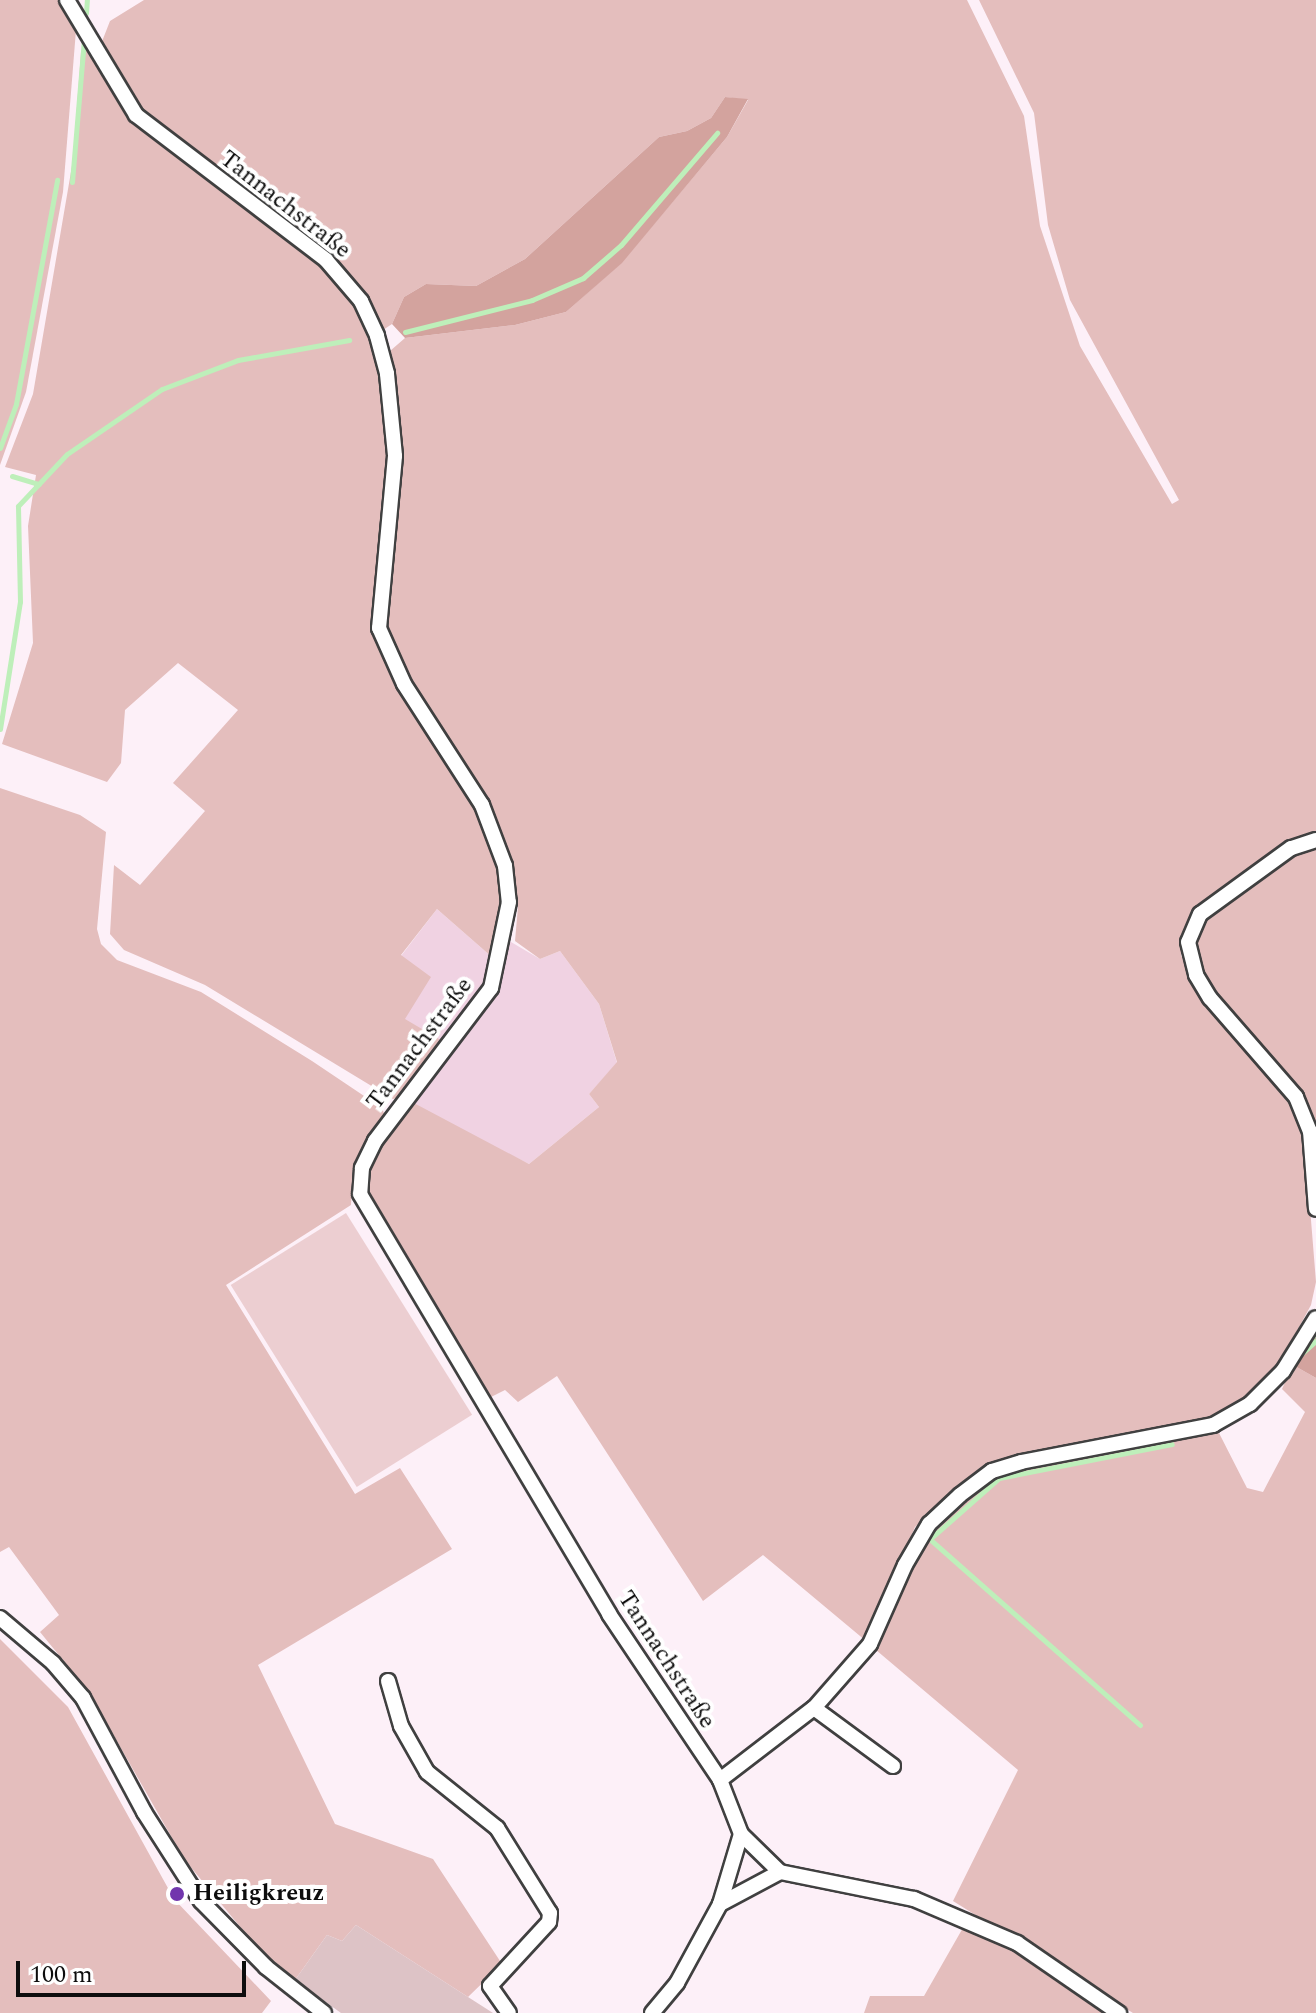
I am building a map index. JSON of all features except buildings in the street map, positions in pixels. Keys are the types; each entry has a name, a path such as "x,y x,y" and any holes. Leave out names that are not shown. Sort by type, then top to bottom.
{"street":[{"name":"Tannachstraße","path":"67,0 136,115 326,260 361,301 377,336 387,374 395,456 379,628 404,684 482,805 505,866 509,902 491,988 375,1141 362,1168 360,1194 609,1614 720,1780 741,1834 780,1872"},
{"path":"1316,840 1291,848 1200,914 1188,942 1196,975 1210,998 1296,1097 1310,1131 1316,1209"},
{"path":"720,1780 814,1708 870,1644 883,1621 905,1565 929,1524 992,1471 1213,1425 1250,1404 1283,1371 1316,1318"},
{"path":"0,1618 53,1663 83,1698 144,1812 201,1901 266,1967 324,2013"},
{"path":"388,1681 401,1726 427,1772 497,1828 550,1913 549,1922 490,1986 509,2013"},
{"path":"814,1708 893,1766"},
{"path":"652,2013 677,1983 720,1904 741,1834"},
{"path":"720,1904 780,1872 948,1909 1017,1943 1119,2013"}],"shaded area":[{"path":"0,0 61,0 76,30 63,192 26,392 0,465"},
{"path":"144,0 967,0 1024,116 1040,226 1080,346 1172,504 1179,500 1070,300 1048,225 1034,113 979,0 1316,0 1316,834 1290,843 1197,910 1185,926 1181,955 1190,978 1291,1100 1304,1133 1316,1282 1311,1305 1279,1364 1247,1399 1210,1419 1019,1457 956,1491 915,1527 866,1641 763,1555 703,1601 557,1376 518,1402 505,1390 491,1397 364,1183 379,1144 412,1102 529,1164 599,1107 589,1094 617,1062 599,1004 560,951 540,959 515,941 518,907 488,802 409,679 386,627 400,457 390,351 405,338 515,325 566,312 622,262 727,137 748,100 725,97 711,118 687,131 659,137 525,259 476,286 426,284 404,297 392,324 383,330 365,298 330,257 139,111 101,44 110,21"},
{"path":"88,39 134,119 322,264 357,305 370,332 382,376 389,457 386,525 372,611 375,629 477,807 500,867 505,902 493,958 437,909 401,955 431,977 405,1019 444,1042 403,1096 393,1099 205,985 124,950 110,934 114,865 140,885 205,811 173,783 238,710 178,663 125,710 121,763 107,782 2,744 33,643 28,526 36,475 5,467 33,394 73,160 81,52"},
{"path":"725,97 748,99 727,137 622,263 566,312 515,325 405,338 392,324 404,297 426,284 476,286 525,259 659,137 687,131 711,118"},
{"path":"0,788 80,815 106,832 97,929 101,944 117,960 201,992 382,1108 385,1116 353,1168 351,1205 226,1285 355,1494 400,1468 452,1549 258,1665 335,1824 433,1859 502,1964 468,1997 356,1925 342,1941 327,1935 295,1980 270,1963 184,1859 89,1692 40,1632 59,1615 9,1547 0,1552"},
{"path":"1316,844 1316,1135 1213,995 1194,954 1195,927 1204,916 1293,852"},
{"path":"437,909 493,958 499,935 540,959 560,951 599,1004 617,1063 589,1094 599,1107 529,1164 443,1122 403,1096 401,956"},
{"path":"346,1213 472,1415 357,1487 231,1285"},
{"path":"1316,1327 1316,1378 1293,1365"},
{"path":"1293,1365 1316,1378 1316,2013 1133,2013 953,1901 1018,1770 876,1650 910,1568 935,1528 995,1478 1021,1468 1219,1433 1247,1488 1263,1492 1305,1412 1282,1389"},
{"path":"0,1639 68,1707 174,1899 271,2001 262,2013 0,2013"},
{"path":"356,1925 493,2013 341,2013 295,1980 327,1935 342,1941"},
{"path":"964,1926 1015,1951 1109,2013 864,2013 870,1996 924,1996"}],"waterway":[{"path":"86,13 87,0"},
{"path":"72,182 84,38"},
{"path":"405,332 532,300 583,278 621,245 717,133"},
{"path":"0,448 16,404 57,180"},
{"path":"0,729 20,602 18,506 67,454 162,389 238,360 349,340"},
{"path":"12,476 39,484"},
{"path":"1308,1344 1316,1331"},
{"path":"1302,1353 1316,1341"},
{"path":"1140,1725 930,1539 999,1478 1172,1444"}],"place":[{"name":"Heiligkreuz","path":"177,1894"}]}
